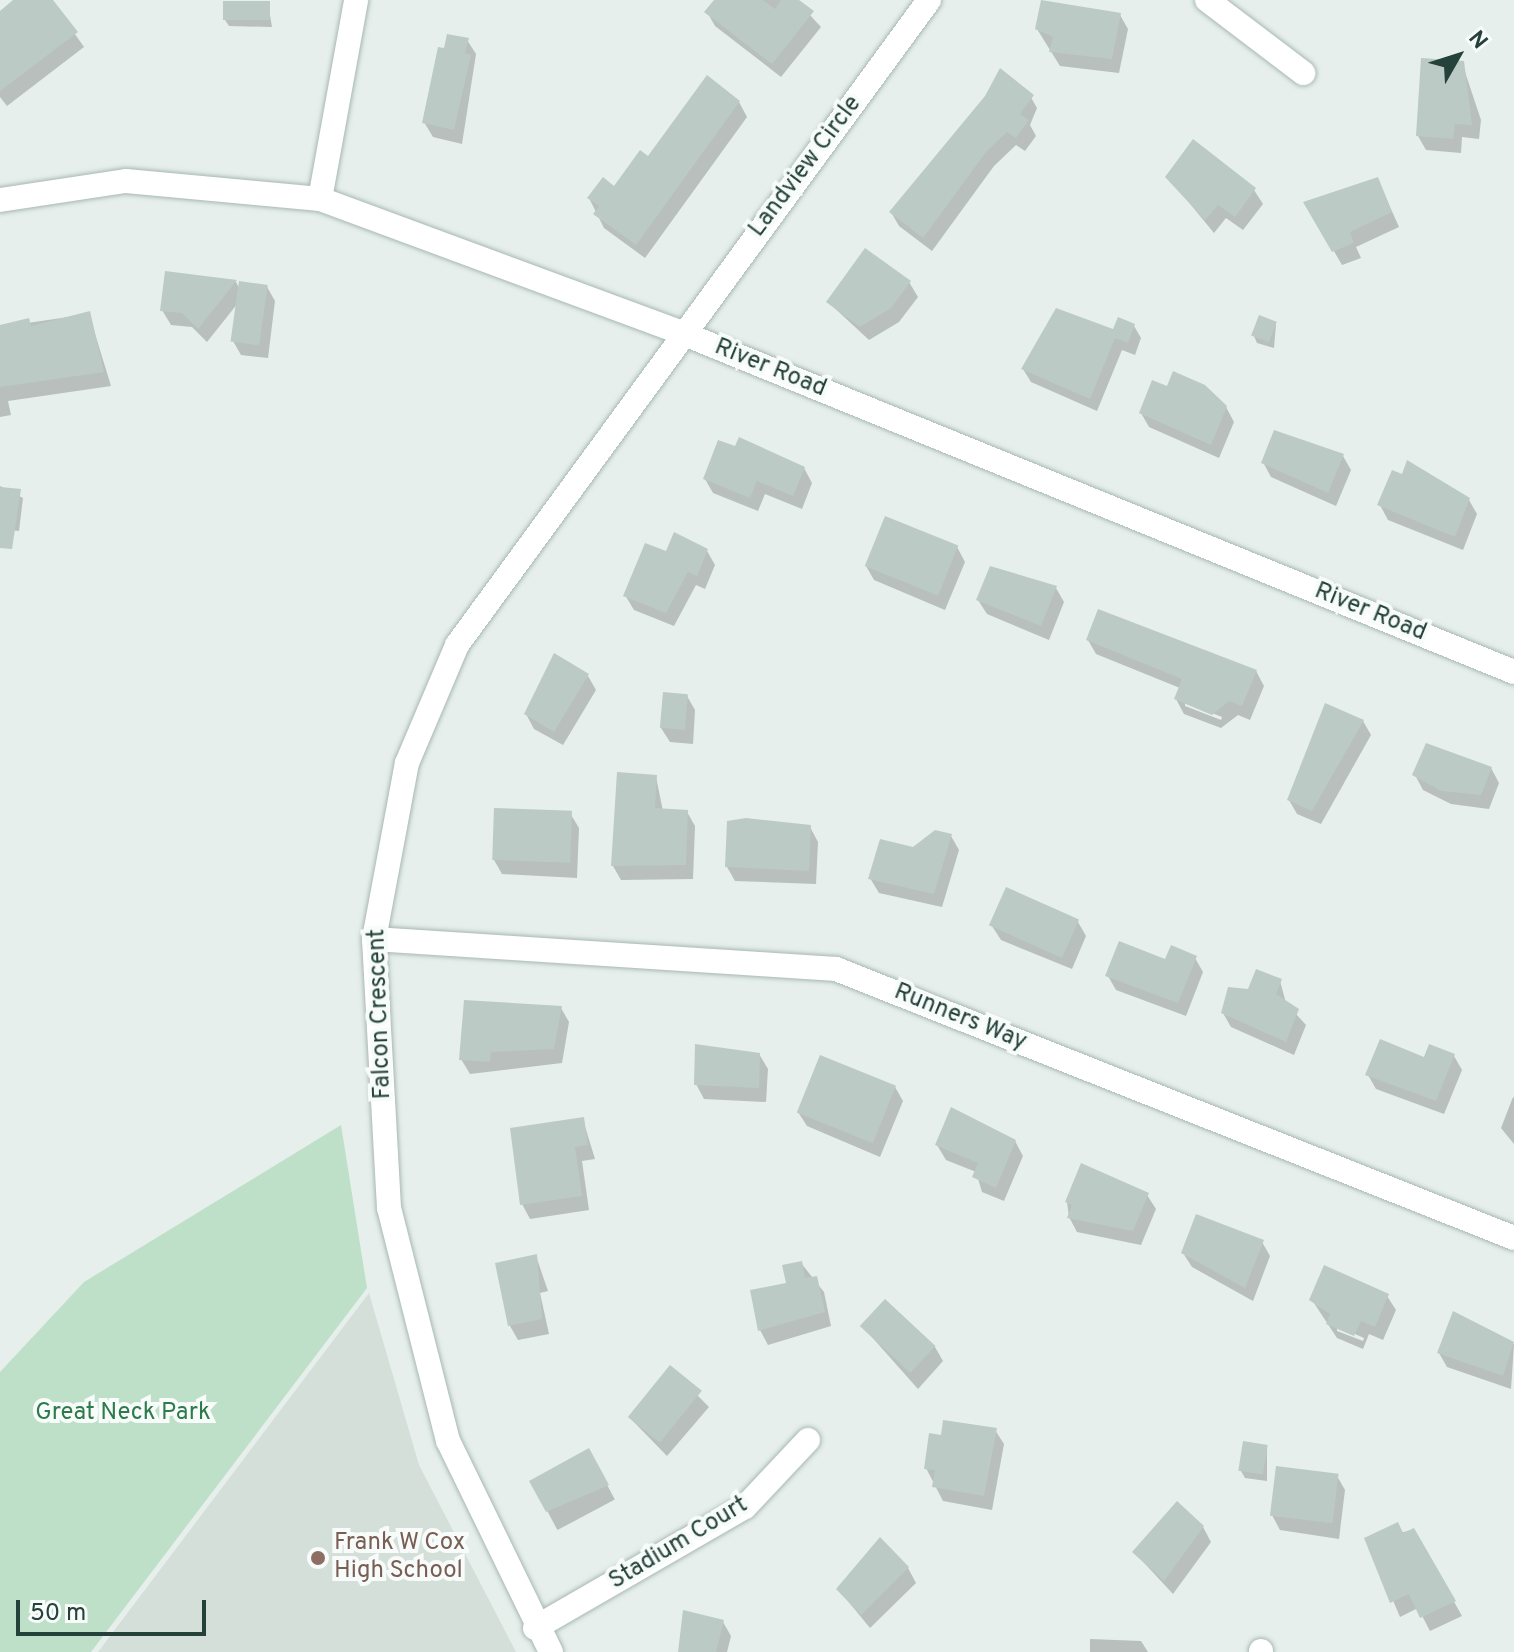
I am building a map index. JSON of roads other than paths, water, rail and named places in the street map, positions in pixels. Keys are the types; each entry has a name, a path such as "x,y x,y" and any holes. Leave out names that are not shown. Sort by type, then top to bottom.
{"street":[{"path":"320,199 356,0"},
{"name":"Landview Circle","path":"682,333 929,0"},
{"path":"1207,0 1303,73"},
{"name":"River Road","path":"0,200 126,181 320,199 682,333 1514,672"},
{"name":"Falcon Crescent","path":"551,1652 535,1628 448,1441 389,1208 374,939 407,763 457,645 682,333"},
{"name":"Runners Way","path":"374,939 836,969 1514,1238"},
{"name":"Stadium Court","path":"535,1628 745,1507 808,1440"}],"place":[{"name":"Frank W Cox High School","path":"318,1558"}],"park label":[{"name":"Great Neck Park","path":"123,1414"}]}
